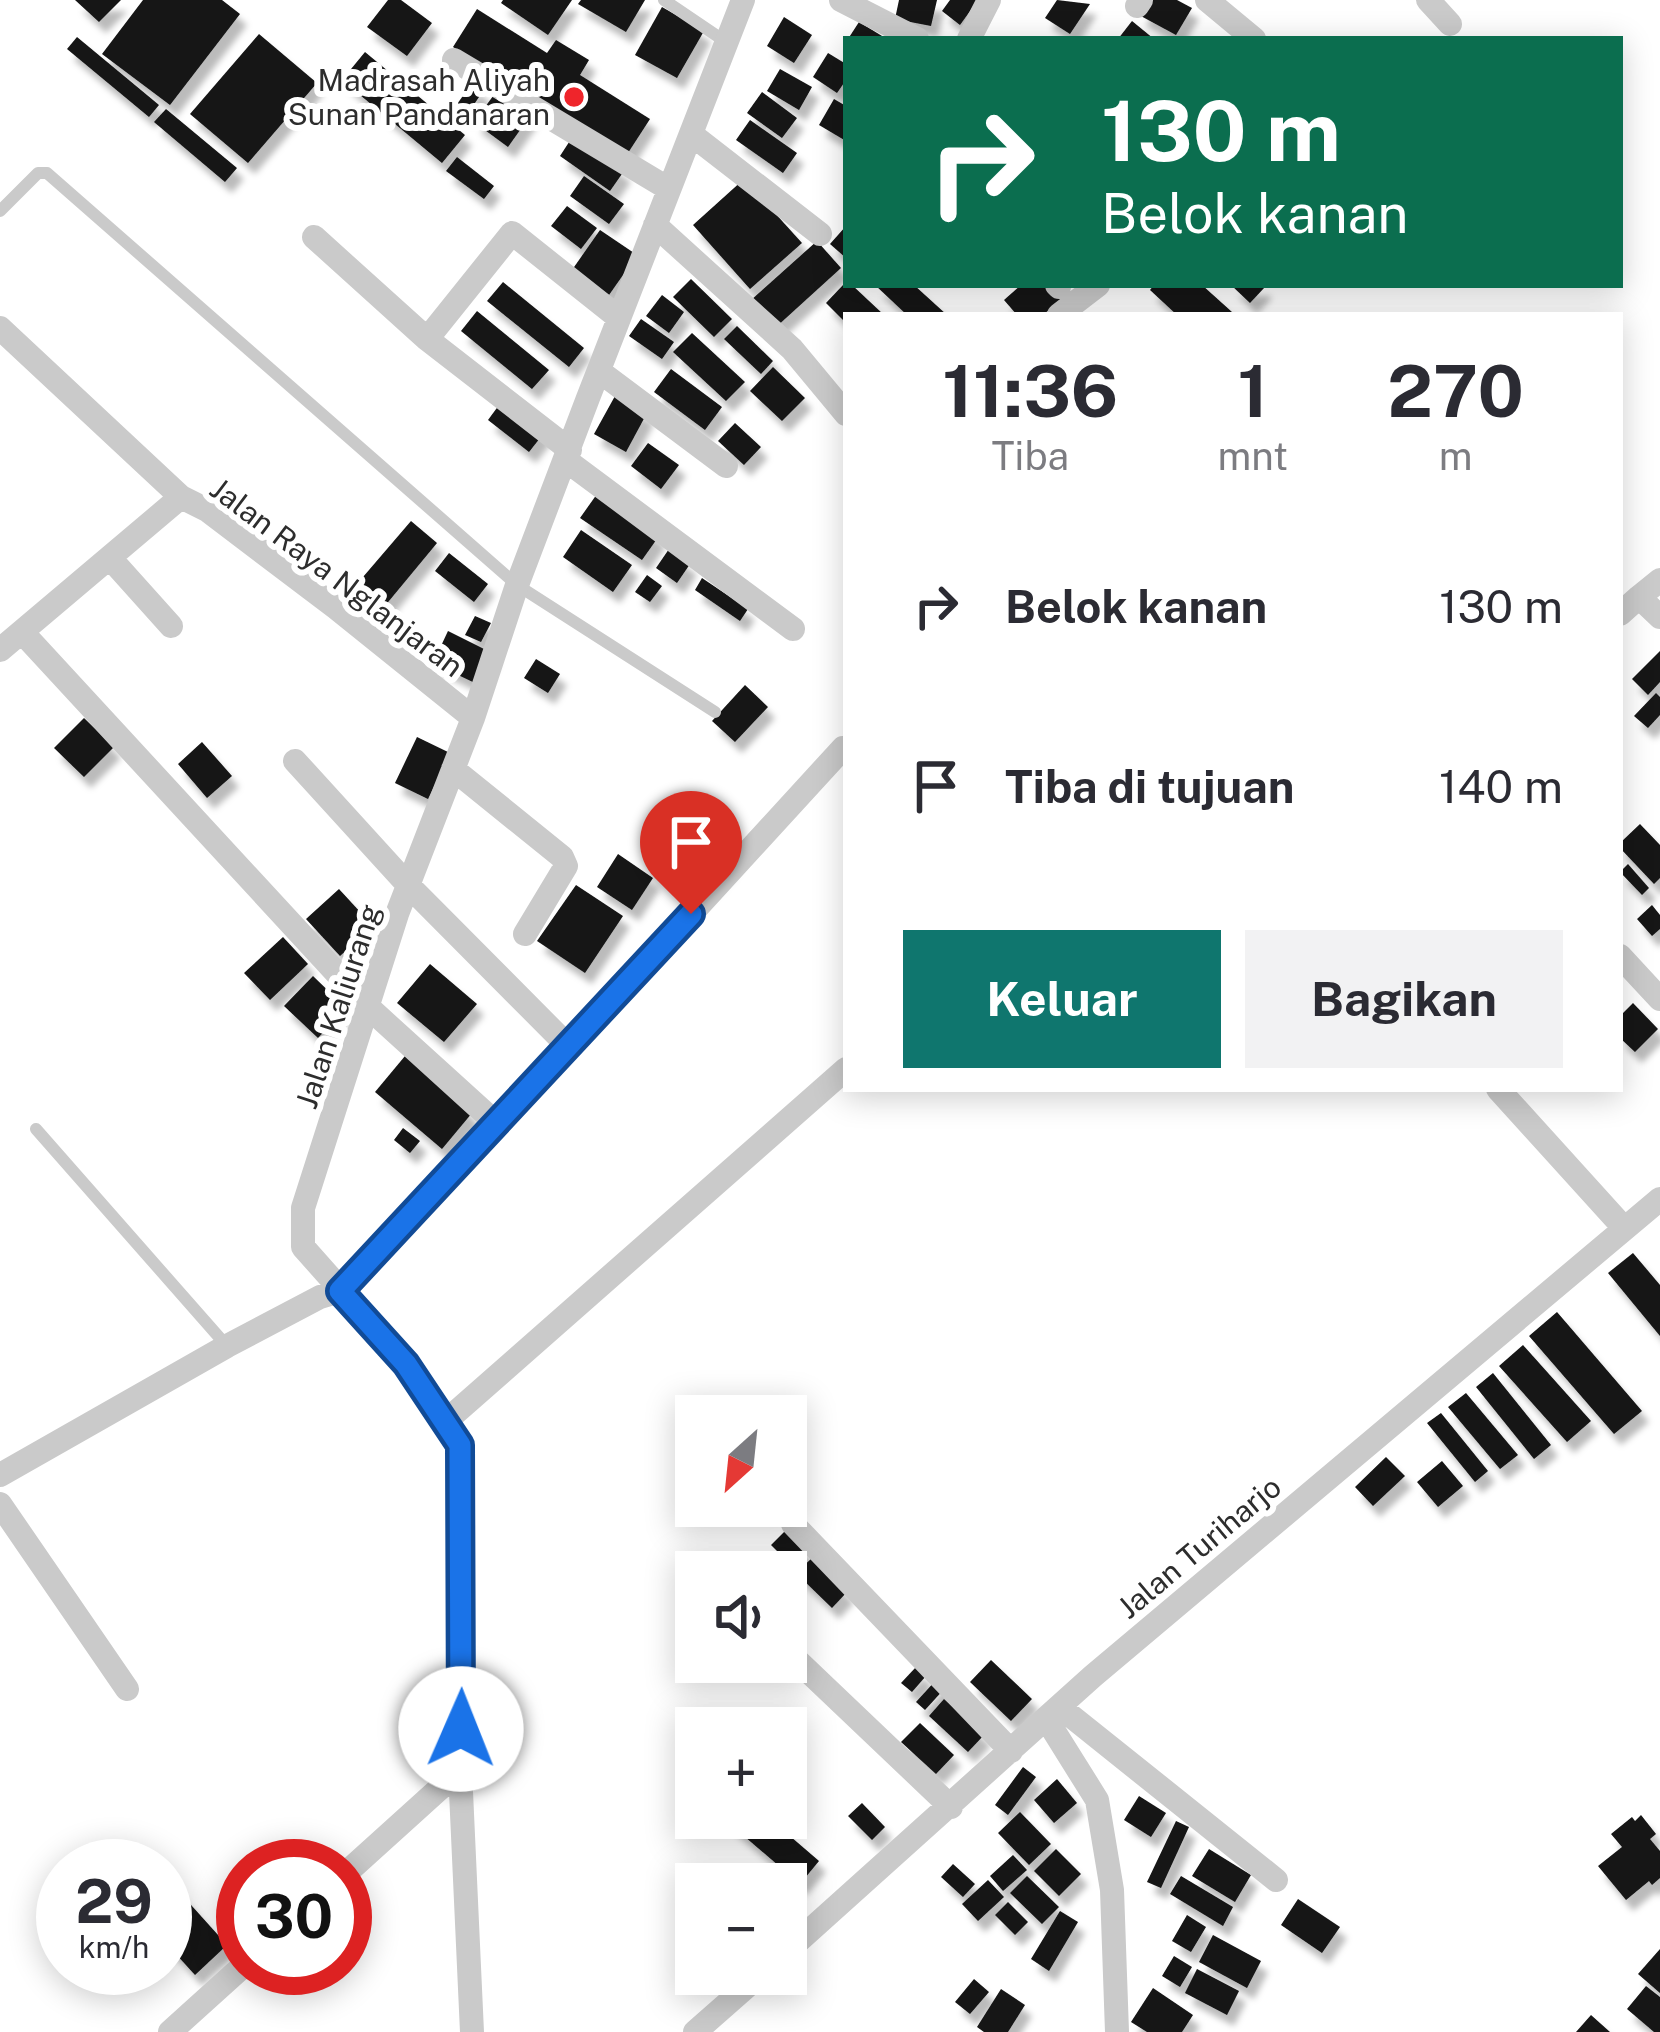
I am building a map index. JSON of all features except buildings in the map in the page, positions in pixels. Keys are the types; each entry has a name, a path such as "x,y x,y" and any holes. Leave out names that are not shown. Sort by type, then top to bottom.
{"street":[{"name":"Jalan Kaliurang","path":"472,2032 460,1769 460,1445 406,1364 303,1247 303,1208 408,885 598,370 743,0"},
{"path":"841,0 911,36"},
{"path":"971,36 989,0"},
{"path":"1207,0 1250,36"},
{"path":"1428,0 1450,24"},
{"path":"454,60 669,190"},
{"path":"691,134 820,234"},
{"path":"655,225 792,349 843,410"},
{"path":"427,339 512,233 619,318"},
{"path":"314,238 568,455 793,629"},
{"path":"1063,312 1094,288"},
{"path":"0,328 182,497"},
{"path":"598,370 726,466"},
{"name":"Jalan Raya Nglanjaran","path":"0,650 182,497 207,510 335,607 473,718"},
{"path":"110,559 171,626"},
{"path":"1660,580 1630,606 1660,617"},
{"path":"22,632 368,1007 498,1125"},
{"path":"0,1474 91,1427 227,1346 340,1291 843,748"},
{"path":"295,761 408,885 569,1047"},
{"path":"454,769 562,857 566,866 525,934"},
{"path":"1623,959 1660,999"},
{"path":"446,1421 843,1072"},
{"path":"1501,1092 1624,1228"},
{"name":"Jalan Turiharjo","path":"807,1934 1093,1676 1660,1199"},
{"path":"0,1504 127,1689"},
{"path":"796,1527 1011,1751"},
{"path":"807,1670 951,1807"},
{"path":"1054,1714 1276,1880"},
{"path":"1054,1714 1097,1800 1112,1890 1117,2032"},
{"path":"372,1849 460,1769"},
{"path":"170,2032 216,1990"},
{"path":"695,2032 737,1995"}],"lane":[{"path":"664,0 727,42"},
{"path":"0,211 38,172 47,173 518,585 715,712"},
{"path":"36,1130 227,1346"}],"place":[{"name":"Madrasah Aliyah Sunan Pandanaran","path":"574,97"}],"route":[{"path":"461,1729 460,1445 406,1364 340,1291 691,914"}]}
